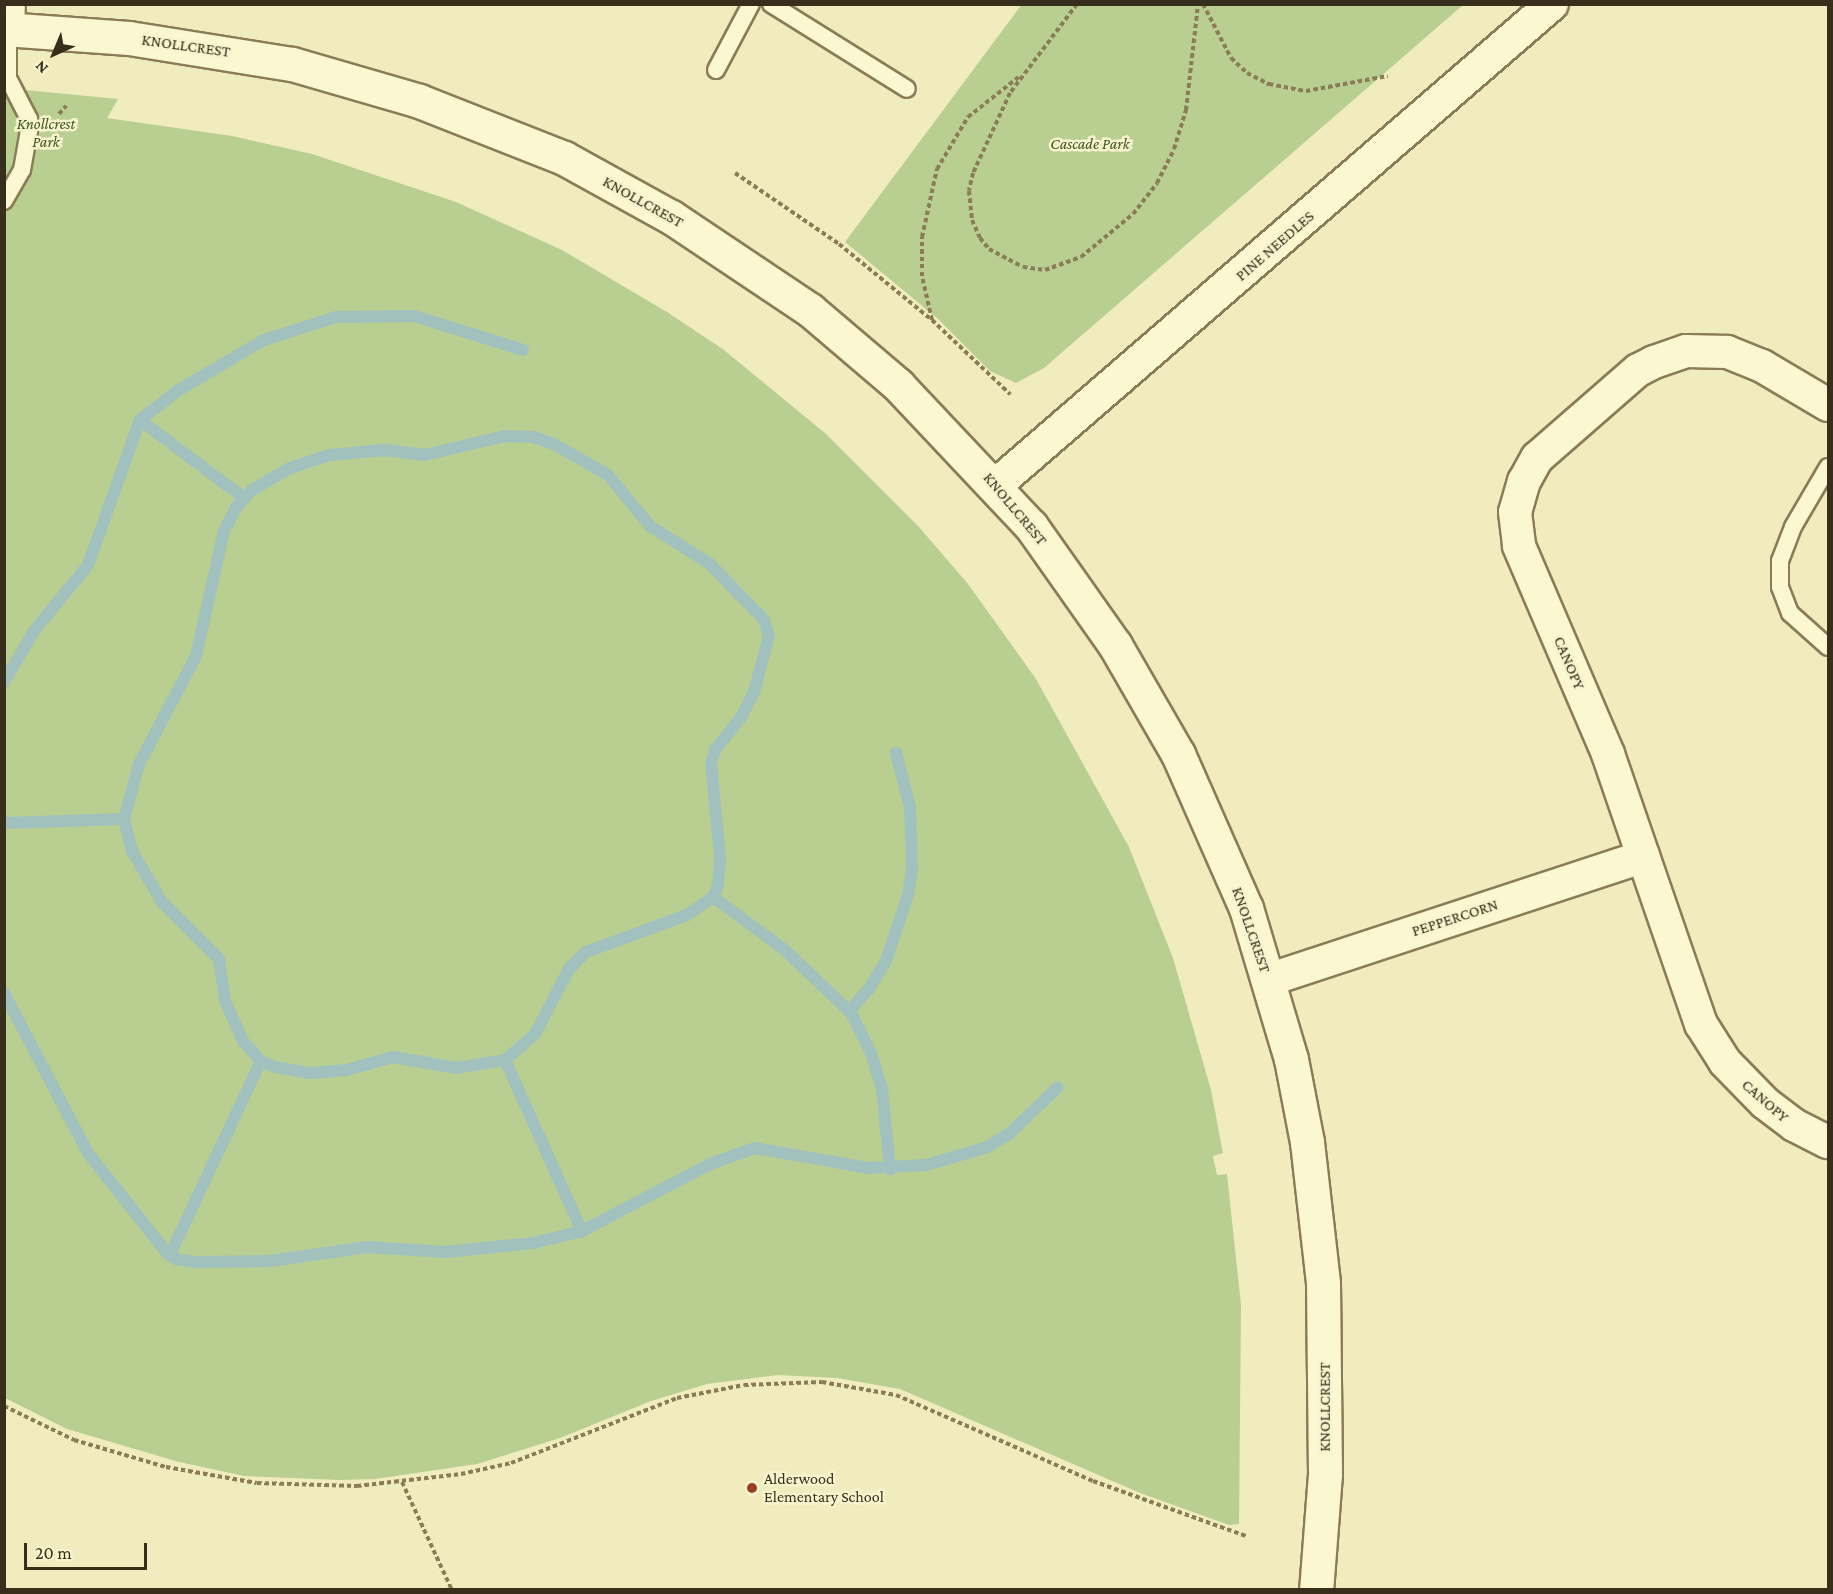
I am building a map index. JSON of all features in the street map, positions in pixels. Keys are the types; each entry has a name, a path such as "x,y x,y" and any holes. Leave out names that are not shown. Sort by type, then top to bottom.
{"street":[{"name":"PINE NEEDLES","path":"996,485 1552,4"},
{"name":"KNOLLCREST","path":"7,21 292,64 451,112 564,158 671,217 810,310 898,385 996,485 1055,557 1151,704 1225,857 1268,980 1300,1101 1322,1262 1324,1474 1316,1590"},
{"name":"CANOPY","path":"1828,405 1743,357 1706,350 1686,351 1638,370 1537,458 1524,481 1515,512 1519,546 1608,754 1692,1006 1712,1042 1740,1079 1765,1104 1794,1125 1828,1142"},
{"name":"PEPPERCORN","path":"1268,980 1643,857"}],"lane":[{"path":"716,70 752,4"},
{"path":"771,4 907,89"},
{"path":"4,201 22,170 29,132 29,119 6,80 7,21"},
{"path":"1828,467 1793,527 1780,561 1780,578 1790,614 1828,647"}],"path":[{"path":"1077,4 1070,19 1023,74 998,114 972,173 969,191 972,220 989,249 1023,267 1045,270 1081,257 1110,236 1158,183 1174,149 1186,110 1198,4"},
{"path":"1203,4 1231,58 1247,73 1269,84 1306,91 1388,76"},
{"path":"932,320 922,276 922,237 937,169 968,117 1023,74"},
{"path":"735,174 839,244 932,320 1010,394"},
{"path":"4,1406 111,1453 219,1479 313,1488 402,1482 511,1463 677,1398 753,1384 822,1382 896,1395 1093,1481 1246,1536"},
{"path":"402,1482 452,1590"}],"green space":[{"name":"Cascade Park","path":"1022,4 1463,5 1044,368 1016,383 990,371 938,319 845,242"},
{"name":"Knollcrest Park","path":"4,88 118,99 107,118 232,136 312,154 456,202 562,250 667,312 724,350 826,434 919,527 968,584 1036,679 1129,847 1173,958 1211,1090 1223,1153 1213,1156 1217,1175 1227,1174 1241,1305 1239,1524 1229,1525 1140,1493 900,1389 837,1378 778,1375 707,1384 651,1401 560,1438 477,1464 375,1479 340,1480 244,1476 179,1462 67,1429 5,1398"}],"waterway":[{"path":"4,682 34,631 88,565 140,420 177,391 264,340 336,317 414,316 523,350"},
{"path":"140,420 244,498"},
{"path":"505,436 533,437 552,443 608,475 650,526 710,564 764,620 769,636 754,692 741,717 715,750 711,763 720,857 718,886 713,897 687,915 586,952 569,969 535,1034 505,1060 456,1068 393,1057 346,1070 309,1073 275,1067 261,1061 243,1041 225,1001 219,959 162,902 132,851 124,819 139,764 196,656 224,531 237,506 252,490 290,468 329,455 385,450 425,455 505,436"},
{"path":"849,1011 869,989 886,961 908,895 912,869 910,807 896,753"},
{"path":"4,823 124,819"},
{"path":"713,897 785,950 851,1013 871,1053 882,1088 890,1170"},
{"path":"4,993 88,1153 167,1253 176,1259 194,1262 270,1261 367,1247 445,1252 533,1243 582,1231 710,1164 755,1148 869,1168 926,1165 987,1147 1010,1133 1058,1087"},
{"path":"505,1060 582,1231"},
{"path":"170,1255 261,1061"}],"place":[{"name":"Alderwood Elementary School","path":"752,1488"}]}
